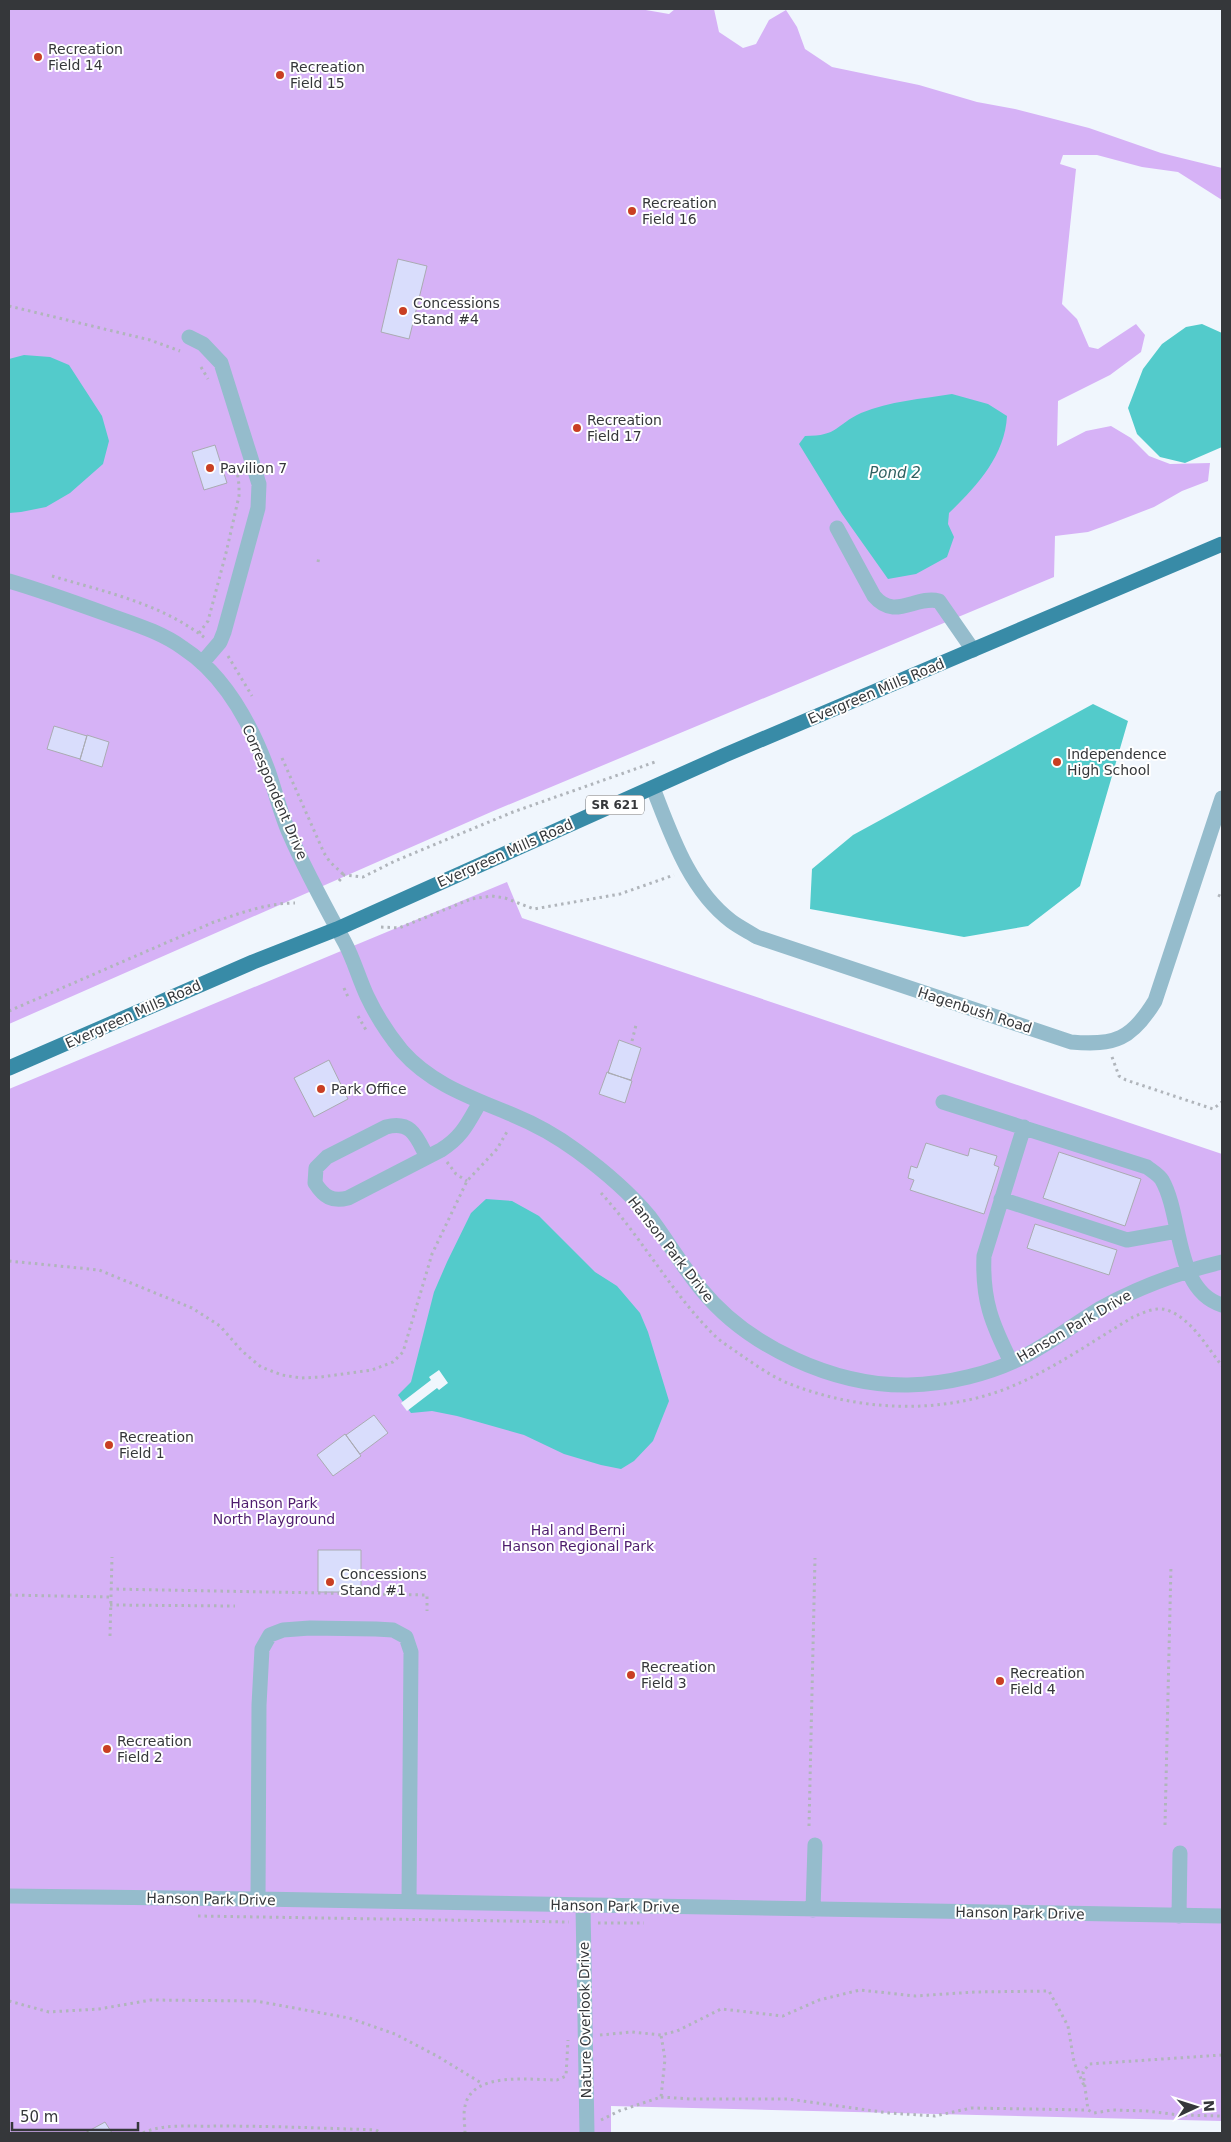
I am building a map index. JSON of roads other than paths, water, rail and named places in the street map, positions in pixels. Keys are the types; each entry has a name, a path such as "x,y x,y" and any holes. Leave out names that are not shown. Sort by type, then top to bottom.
{"main road":[{"name":"Evergreen Mills Road","path":"9,1068 253,962 337,929 653,788 1222,544"}],"street":[{"path":"189,337 203,344 221,363 256,470 260,496 224,632 220,642 202,663"},
{"path":"837,528 874,596 882,605 894,608 930,598 939,601 973,650"},
{"name":"Correspondent Drive","path":"9,581 149,630 182,647 202,663 235,701 252,734 269,774 290,835 337,929"},
{"name":"Hagenbush Road","path":"653,788 679,853 704,894 730,920 757,937 1071,1042 1095,1044 1115,1040 1131,1032 1144,1018 1155,1001 1222,798"},
{"name":"Hanson Park Drive","path":"337,929 348,948 367,995 384,1025 403,1051 423,1070 441,1083 480,1102 515,1115 574,1148 602,1170 648,1215 699,1288 718,1308 752,1338 789,1356 849,1379 908,1385 944,1382 996,1369 1027,1355 1102,1308 1129,1294 1190,1271 1222,1262"},
{"path":"427,1158 415,1134 404,1126 394,1125 327,1157 316,1168 315,1184 324,1196 337,1201 348,1198 427,1158 455,1142 465,1130 480,1102"},
{"path":"943,1102 1147,1167 1161,1178 1168,1194 1183,1256 1201,1294 1222,1305"},
{"path":"1011,1362 991,1320 984,1294 984,1256 1024,1127"},
{"path":"1002,1199 1127,1240 1177,1231"},
{"path":"258,1899 259,1705 262,1649 270,1635 283,1630 376,1628 393,1630 406,1637 411,1652 409,1902"},
{"path":"814,1910 815,1845"},
{"path":"1179,1916 1180,1853"},
{"name":"Hanson Park Drive","path":"9,1896 1222,1916"},
{"name":"Nature Overlook Drive","path":"584,1906 587,2129"}],"water":[{"path":"1202,324 1222,333 1222,447 1185,463 1160,457 1137,434 1128,408 1143,369 1162,344 1186,327"},
{"path":"24,355 50,357 69,365 102,416 109,441 103,464 70,493 46,507 9,513 9,359"},
{"name":"Pond 2","path":"952,394 988,404 1007,416 1001,444 979,481 949,513 948,524 954,537 947,557 916,574 888,579 842,514 799,444 805,436 816,436 831,432 853,417 872,409 906,401"},
{"path":"1093,704 1128,721 1080,886 1028,926 964,937 810,909 812,869 853,835"},
{"path":"486,1199 512,1201 539,1216 595,1272 617,1286 640,1313 648,1332 669,1401 653,1441 634,1461 621,1469 564,1454 524,1435 457,1416 432,1411 411,1413 398,1395 411,1382 434,1292 447,1262 471,1213"}],"place":[{"name":"Recreation Field 14","path":"38,57"},
{"name":"Recreation Field 15","path":"280,75"},
{"name":"Recreation Field 16","path":"632,211"},
{"name":"Concessions Stand #4","path":"403,311"},
{"name":"Recreation Field 17","path":"577,428"},
{"name":"Pavilion 7","path":"210,468"},
{"name":"Independence High School","path":"1057,762"},
{"name":"Park Office","path":"321,1089"},
{"name":"Recreation Field 1","path":"109,1445"},
{"name":"Concessions Stand #1","path":"330,1582"},
{"name":"Recreation Field 3","path":"631,1675"},
{"name":"Recreation Field 4","path":"1000,1681"},
{"name":"Recreation Field 2","path":"107,1749"}],"park label":[{"name":"Hanson Park North Playground","path":"274,1512"},
{"name":"Hal and Berni Hanson Regional Park","path":"578,1538"}]}
